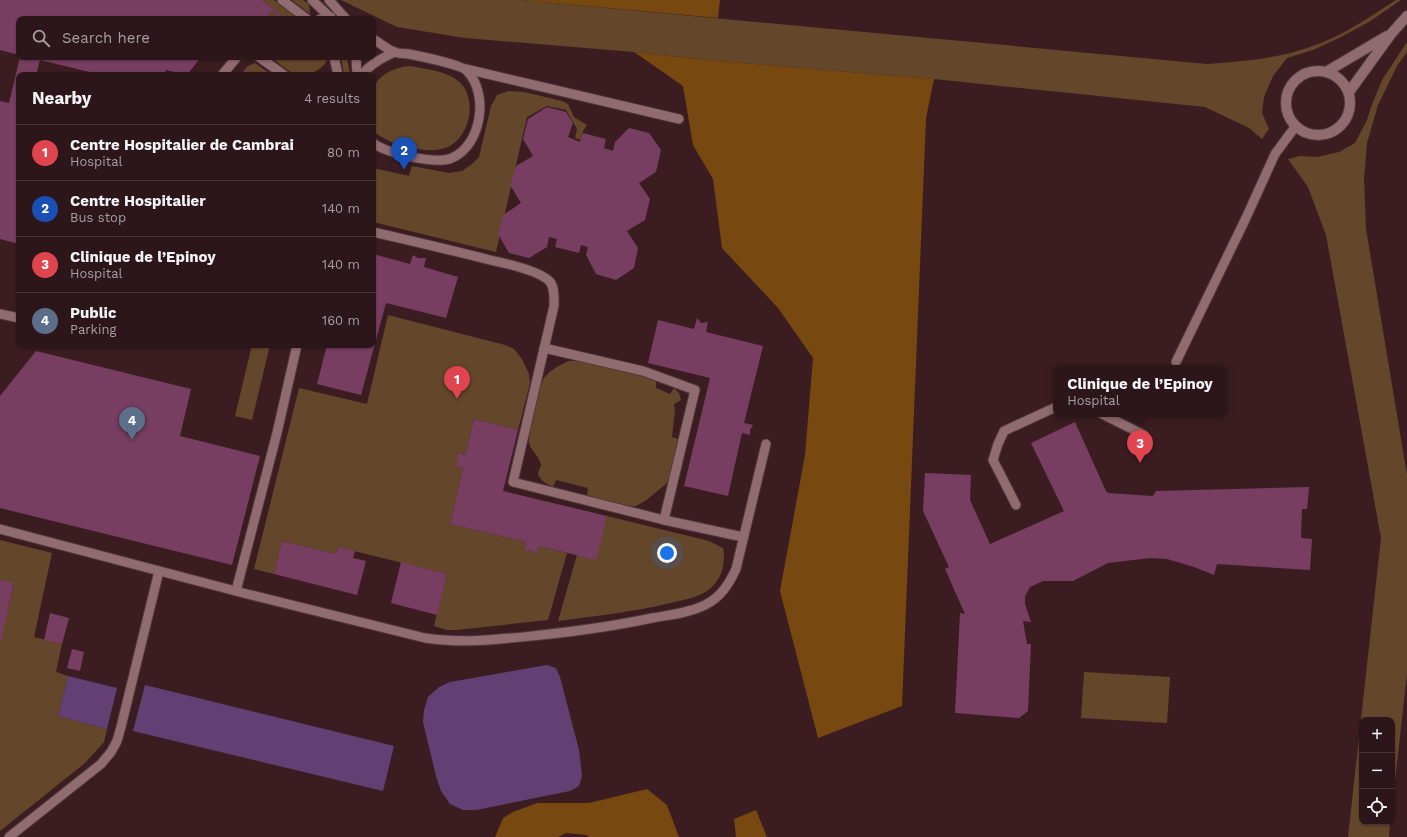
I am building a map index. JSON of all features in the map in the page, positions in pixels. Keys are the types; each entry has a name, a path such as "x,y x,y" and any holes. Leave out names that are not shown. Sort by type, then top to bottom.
{"street":[{"path":"1349,92 1391,34 1407,16"},
{"path":"1326,72 1391,34"},
{"path":"1316,71 1326,72 1336,76 1344,83 1349,92 1351,103 1349,114 1344,124 1336,131 1326,135 1314,136 1304,133 1295,127 1285,108 1286,97 1290,87 1296,79 1305,73 1316,71"}],"lane":[{"path":"282,0 303,16"},
{"path":"312,0 329,16"},
{"path":"329,0 343,16"},
{"path":"376,41 395,52 679,119"},
{"path":"364,72 373,64 395,52"},
{"path":"224,72 234,60"},
{"path":"263,60 280,72"},
{"path":"334,60 335,72"},
{"path":"356,60 357,72"},
{"path":"376,144 390,150 424,159 442,160 451,158 460,153 470,141 475,131 478,121 480,102 480,93 476,82 466,69"},
{"path":"1176,362 1245,220 1275,154 1295,127"},
{"path":"376,233 509,264 548,280 552,285 554,306 513,482 664,520 743,537"},
{"path":"0,314 16,317"},
{"path":"236,591 277,433 296,348"},
{"path":"544,348 643,371 696,390 664,520"},
{"path":"1016,505 993,460 998,444 1004,431 1053,408"},
{"path":"1108,417 1144,435"},
{"path":"0,529 236,591 431,639 454,642 521,637 619,625 702,607 714,600 722,593 736,569 766,444"},
{"path":"9,837 102,764 111,752 117,741 128,704 159,571"}],"shaded area":[{"path":"262,0 274,0 295,16 282,16"},
{"path":"292,0 303,0 309,4 310,14"},
{"path":"341,0 521,0 1207,64 1272,57 1298,51 1333,38 1396,0 1401,0 1369,22 1339,38 1313,50 1287,58 1273,76 1264,97 1262,113 1269,129 1262,139 1249,128 1205,107 934,79 465,38 397,27"},
{"path":"521,0 720,0 718,18"},
{"path":"272,11 278,16 268,16"},
{"path":"1407,42 1407,52 1397,66 1378,105 1367,143 1364,179 1366,229 1407,475 1407,674 1395,781 1395,717 1361,717 1381,538 1326,235 1308,187 1288,159 1300,156 1317,157 1339,152 1355,143 1367,120 1382,80"},
{"path":"634,52 706,60 934,79 926,118 902,706 818,738 780,591 805,455 813,358 778,308 722,248 713,179 693,145 683,86"},
{"path":"275,60 327,60 322,67 314,72 291,72"},
{"path":"342,60 348,60 350,72 344,72"},
{"path":"255,63 268,72 243,72 248,66"},
{"path":"410,66 444,73 454,78 462,85 467,93 469,114 467,124 463,134 448,147 434,150 412,148 391,142 376,133 376,84 385,74"},
{"path":"509,91 524,92 562,101 568,104 574,117 587,125 583,131 581,140 575,138 577,129 566,110 547,106 527,117 496,252 376,223 376,169 409,176 412,166 449,173 462,171 479,157 491,106 497,95"},
{"path":"388,315 505,345 514,349 522,359 529,374 530,383 518,430 474,419 465,455 456,453 458,461 453,465 463,468 450,524 526,542 524,552 531,550 537,554 539,546 567,553 548,620 456,630 447,630 434,626 447,574 338,547 336,554 282,541 274,574 254,569 299,388 367,404"},
{"path":"251,348 269,348 252,420 235,416"},
{"path":"569,361 578,361 643,376 656,381 656,388 670,394 674,388 679,393 681,400 674,404 675,411 672,437 678,439 678,442 670,476 666,484 645,501 636,506 587,496 588,488 556,480 553,487 544,482 539,476 538,472 541,465 529,443 537,400 546,375"},
{"path":"607,516 709,541 723,548 724,560 719,577 707,591 689,598 628,611 558,621 577,555"},
{"path":"0,540 52,553 34,637 62,644 56,672 68,676 58,716 107,729 104,742 85,763 0,831 0,643 14,584 0,580"},
{"path":"547,665 556,668 560,677 579,750 582,776 579,786 570,791 476,810 463,810 450,804 441,791 436,776 423,722 424,710 428,697 439,687 450,682"},
{"path":"1084,672 1170,677 1167,723 1081,718"},
{"path":"68,676 117,688 107,729 58,716"},
{"path":"145,685 394,746 383,791 133,731"},
{"path":"1359,737 1359,825 1390,825 1389,837 1348,837"},
{"path":"647,789 667,805 679,837 588,837 587,835 566,833 558,837 495,837 503,818 513,812 537,803 589,803"},
{"path":"756,810 767,837 736,837 734,819"}],"building":[{"path":"0,0 262,0 282,16 278,16 272,11 268,16 16,16 16,54 0,50"},
{"path":"19,60 40,60 37,72 16,72"},
{"path":"40,60 199,60 189,72 174,72 166,70 166,72 90,72"},
{"path":"16,74 16,243 0,239 0,101 9,103"},
{"path":"547,107 566,112 573,123 568,137 580,142 583,133 606,139 604,148 613,151 615,142 629,128 649,133 661,150 656,172 639,183 650,199 645,220 627,231 638,248 634,268 616,280 596,274 586,255 588,247 581,245 579,253 555,247 557,239 549,237 547,247 529,258 509,253 498,234 503,215 521,203 510,185 516,166 533,156 523,139 528,119"},
{"path":"376,255 410,264 413,255 418,258 426,258 424,267 458,277 446,318 386,303 376,340"},
{"path":"697,318 701,323 708,322 706,332 763,346 744,423 753,425 750,430 750,435 742,433 728,496 684,486 710,378 648,363 658,320 694,329"},
{"path":"326,348 374,348 361,395 317,384"},
{"path":"36,351 191,389 180,436 260,456 232,565 0,508 0,396"},
{"path":"474,419 518,430 503,491 607,516 596,560 539,546 537,554 531,550 524,552 526,542 450,524 463,468 453,465 458,461 456,453 465,455"},
{"path":"1075,422 1108,493 1153,496 1156,491 1309,487 1307,509 1302,509 1301,538 1312,539 1310,570 1217,564 1214,575 1167,559 1150,558 1108,563 1073,581 1043,581 1030,587 1025,596 1025,604 1031,622 1023,621 1027,644 1031,644 1028,711 1019,718 955,713 960,613 965,614 945,569 949,567 923,511 925,473 971,475 970,500 990,544 1064,511 1031,443"},
{"path":"282,541 336,554 338,547 355,551 353,558 366,561 357,595 274,574"},
{"path":"401,562 447,574 437,615 391,603"},
{"path":"0,580 14,583 1,641 0,640"},
{"path":"50,613 69,618 62,644 44,640"},
{"path":"72,649 84,652 80,671 67,668"}],"place":[{"name":"Centre Hospitalier","path":"404,170"},
{"name":"Centre Hospitalier de Cambrai","path":"457,399"},
{"name":"Public","path":"132,440"},
{"name":"Clinique de l’Epinoy","path":"1140,463"}]}
